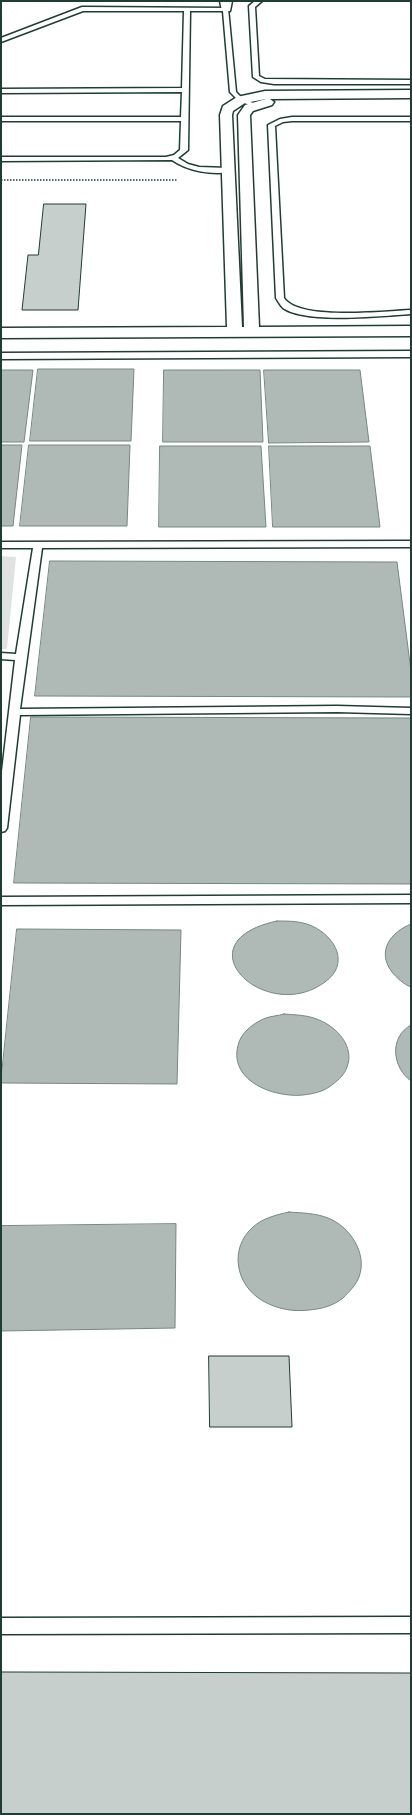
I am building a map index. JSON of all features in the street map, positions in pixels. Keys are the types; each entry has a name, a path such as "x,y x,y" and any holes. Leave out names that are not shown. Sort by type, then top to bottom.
{"street":[{"path":"235,332 226,115 227,109 232,104 241,100 252,97 272,95 411,94"},
{"path":"252,332 245,111 255,105 272,101 411,101"},
{"path":"1,333 411,331"}],"lane":[{"path":"258,1 252,6 256,77 263,81 411,82"},
{"path":"1,40 82,9 187,9 226,5 232,88 235,96 255,105"},
{"path":"1,159 159,159 178,156 184,150 183,119 187,9"},
{"path":"1,91 184,90"},
{"path":"1,119 183,119"},
{"path":"411,119 292,119 282,120 271,125 280,298 287,307 305,313 411,312"},
{"path":"173,158 192,169 228,170"},
{"path":"1,356 411,354"},
{"path":"1,544 411,544"},
{"path":"1,828 4,773 15,712 21,656 38,544"},
{"path":"1,656 21,656"},
{"path":"15,712 337,709 411,711"},
{"path":"1,901 411,899"},
{"path":"1,1626 411,1625"}],"path":[{"path":"1,180 183,180"}],"shaded area":[{"path":"38,369 134,369 131,441 30,441"},
{"path":"1,370 33,370 24,442 1,442"},
{"path":"164,370 260,370 263,442 163,442"},
{"path":"264,370 360,370 369,442 269,443"},
{"path":"1,445 22,445 13,526 1,526"},
{"path":"29,445 130,445 127,526 20,526"},
{"path":"160,446 261,446 266,527 159,527"},
{"path":"269,446 370,446 380,527 273,527"},
{"path":"1,556 16,557 7,649 1,649"},
{"path":"50,561 397,562 411,671 411,697 35,696"},
{"path":"31,717 411,718 411,884 14,883"},
{"path":"277,921 290,921 308,924 328,937 337,951 337,967 333,975 325,982 302,993 279,994 258,988 242,976 233,961 234,946 248,931"},
{"path":"411,924 411,987 400,981 392,972 385,957 388,943 392,937 404,927"},
{"path":"17,929 181,930 177,1084 1,1083"},
{"path":"284,1014 315,1018 332,1027 343,1039 349,1052 347,1067 340,1078 326,1089 303,1095 291,1095 266,1090 255,1084 239,1067 237,1055 239,1042 243,1034 254,1024 268,1017"},
{"path":"411,1025 411,1081 400,1068 397,1060 396,1044 404,1030"},
{"path":"289,1212 323,1216 336,1222 349,1234 359,1250 361,1268 356,1283 343,1298 331,1305 303,1311 279,1308 268,1304 254,1294 246,1286 241,1276 238,1266 238,1255 240,1245 245,1236 261,1221"},
{"path":"176,1224 175,1328 1,1331 1,1226"}],"building":[{"path":"44,204 86,204 78,310 22,310 28,255 38,255"},
{"path":"209,1356 289,1356 292,1427 210,1427"},
{"path":"1,1672 411,1673 411,1814 1,1814"}]}
